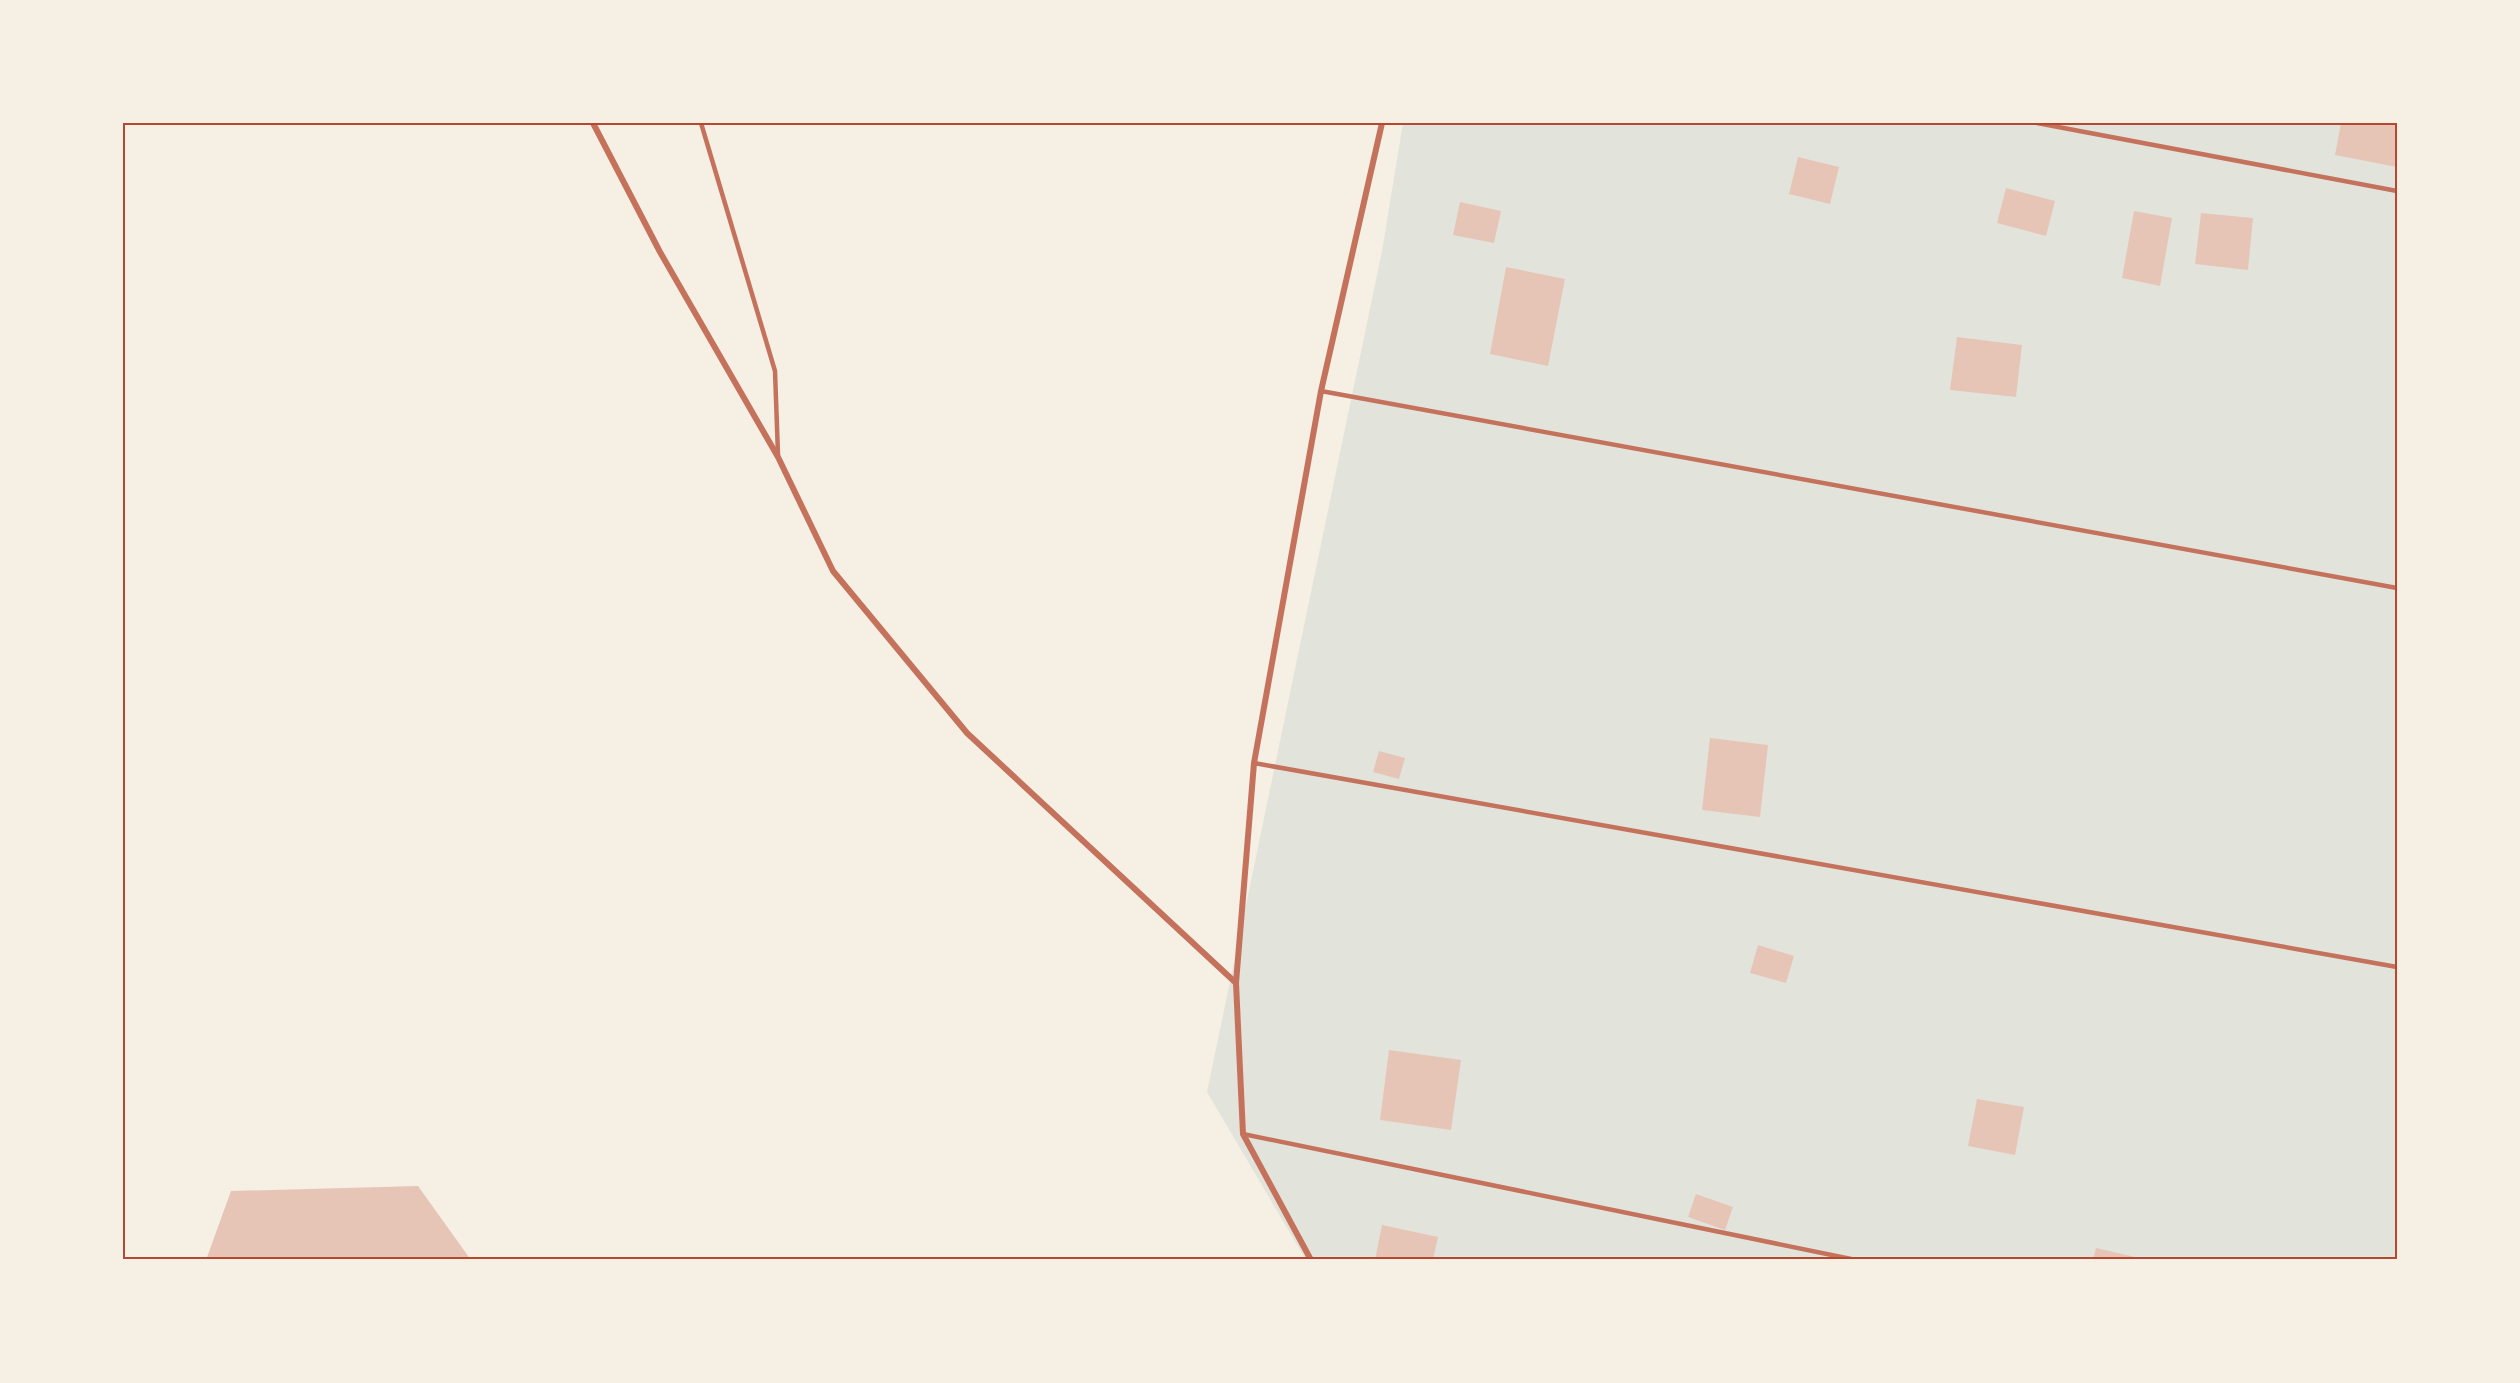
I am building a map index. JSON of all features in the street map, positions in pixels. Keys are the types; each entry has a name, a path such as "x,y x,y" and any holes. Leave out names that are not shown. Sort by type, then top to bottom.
{"street":[{"path":"593,123 660,252 778,458 833,571 967,733 1236,983"},
{"path":"1311,1260 1243,1134 1236,983 1254,763 1321,391 1382,123"}],"lane":[{"path":"702,123 775,371 778,458"},
{"path":"2037,123 2397,191"},
{"path":"1321,391 2397,588"},
{"path":"1254,763 2397,967"},
{"path":"1243,1134 1856,1260"}],"shaded area":[{"path":"1403,123 2397,123 2397,1260 1306,1260 1207,1092 1382,251"}],"building":[{"path":"2341,123 2397,123 2397,167 2335,155"},
{"path":"1798,157 1839,167 1830,204 1789,194"},
{"path":"2006,188 2055,201 2046,236 1997,223"},
{"path":"1460,202 1501,211 1494,243 1453,235"},
{"path":"2134,211 2172,218 2160,286 2122,278"},
{"path":"2201,213 2253,218 2248,270 2195,264"},
{"path":"1506,267 1565,279 1548,366 1490,354"},
{"path":"1957,337 2022,345 2016,397 1950,390"},
{"path":"1710,738 1768,745 1760,817 1702,810"},
{"path":"1379,751 1405,758 1399,779 1373,772"},
{"path":"1758,945 1794,956 1786,983 1750,973"},
{"path":"1389,1050 1461,1060 1451,1130 1380,1120"},
{"path":"1977,1099 2024,1107 2015,1155 1968,1146"},
{"path":"418,1186 471,1260 206,1260 231,1191"},
{"path":"1696,1194 1733,1207 1725,1230 1688,1217"},
{"path":"1382,1225 1438,1237 1433,1260 1375,1260"},
{"path":"2096,1248 2135,1257 2134,1260 2093,1260"}]}
